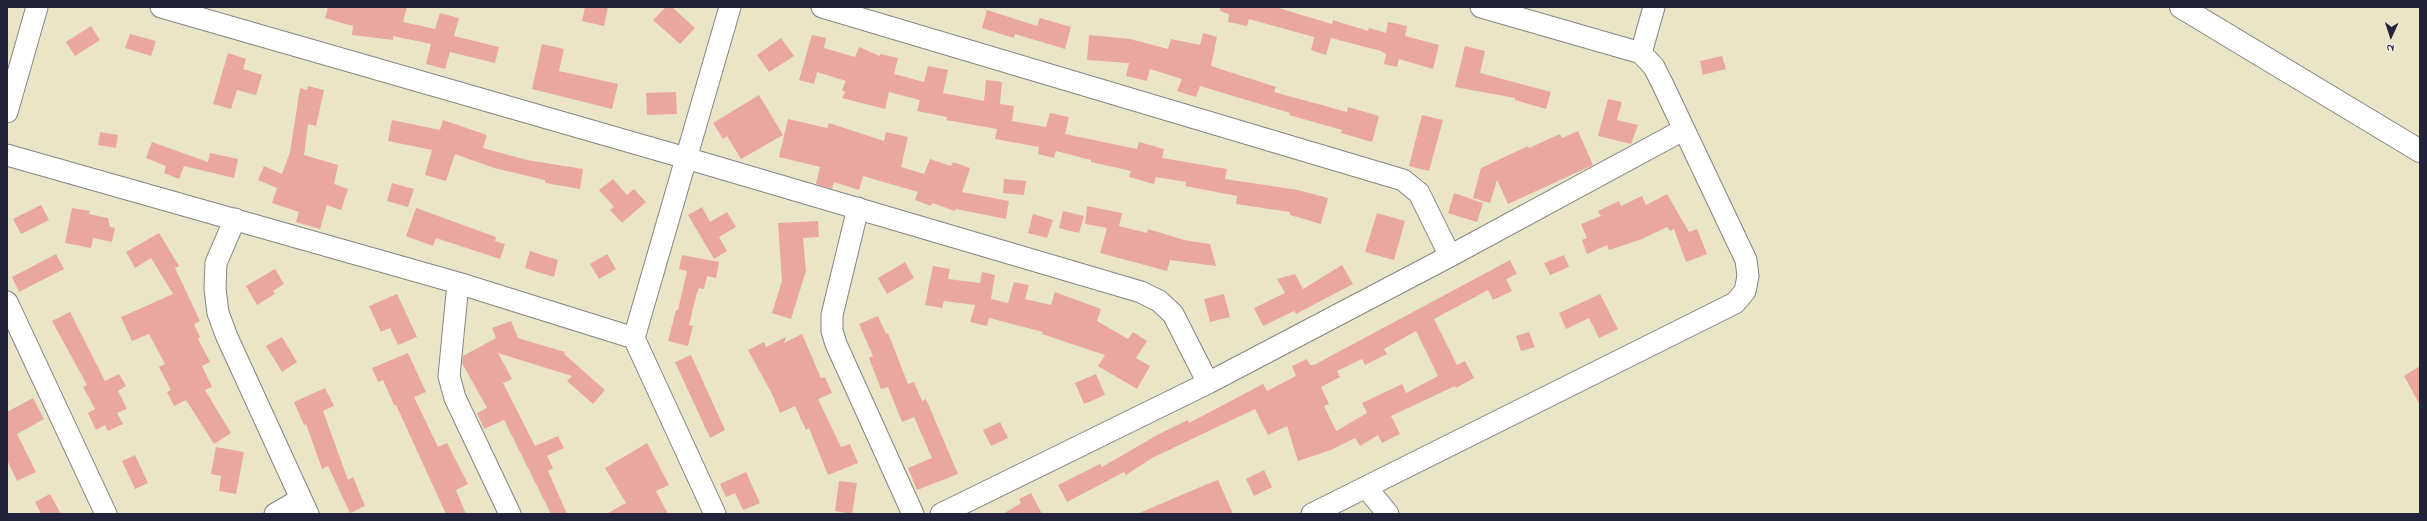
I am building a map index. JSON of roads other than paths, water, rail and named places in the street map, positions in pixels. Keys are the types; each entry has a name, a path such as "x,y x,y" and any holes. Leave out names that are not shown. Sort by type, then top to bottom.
{"main road":[{"path":"2181,7 2420,151"}],"street":[{"path":"7,112 37,7"},
{"path":"161,7 858,208 1141,292 1159,301 1173,314 1208,383"},
{"path":"715,514 634,338 730,7"},
{"path":"822,7 1403,180 1419,193 1450,256"},
{"path":"1312,514 1735,302 1745,291 1748,276 1746,260 1654,68 1641,53 1481,7"},
{"path":"1641,53 1654,7"},
{"path":"940,514 1208,383 1450,256 1683,130"},
{"path":"7,155 458,282 634,338"},
{"path":"858,208 832,315 832,331 836,344 913,514"},
{"path":"235,219 216,263 215,289 218,313 227,337 305,507 275,514"},
{"path":"458,282 448,376 455,398 510,514"},
{"path":"7,302 106,514"},
{"path":"1366,486 1388,514"}]}
